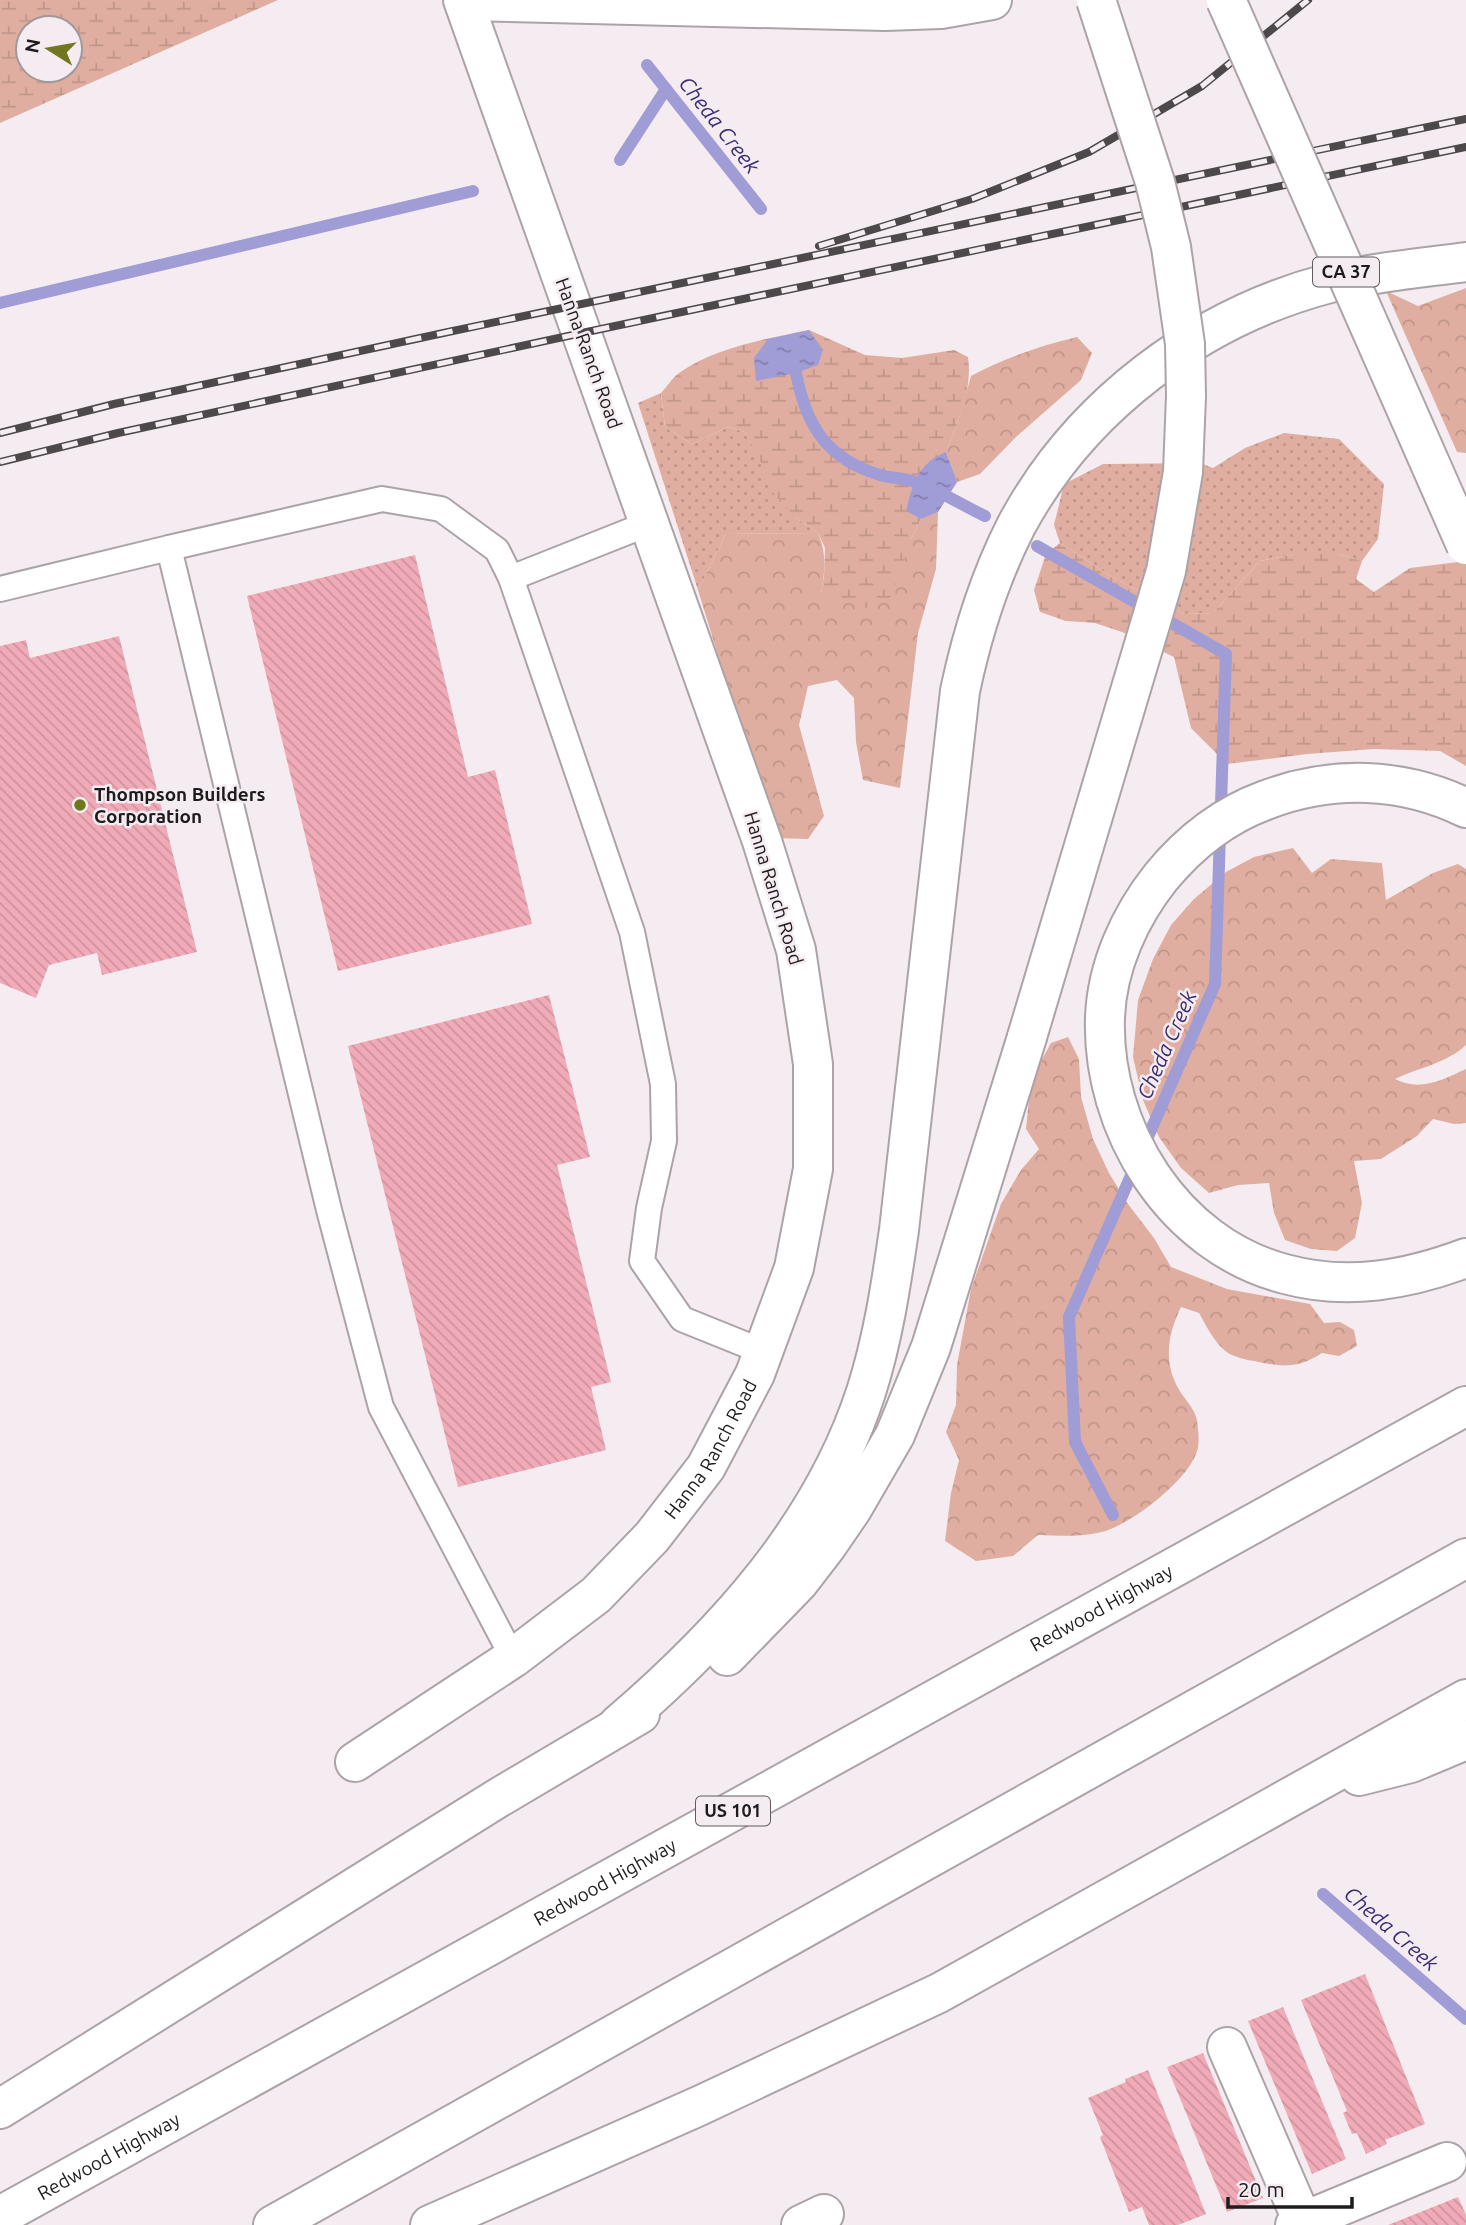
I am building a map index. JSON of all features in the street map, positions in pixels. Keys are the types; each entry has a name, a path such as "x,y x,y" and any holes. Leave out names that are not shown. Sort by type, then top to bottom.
{"main road":[{"path":"463,1 885,11 941,9 992,0"},
{"path":"0,2109 618,1725 690,1685 737,1648 799,1582 846,1518 895,1435 931,1347 1027,1038 1166,571 1183,472 1185,344 1171,247 1155,182 1096,0"},
{"name":"CA 37","path":"1226,0 1466,545"},
{"name":"Hanna Ranch Road","path":"355,1762 513,1658 596,1595 652,1537 706,1467 755,1374 794,1268 813,1169 812,1052 796,950 762,841 463,1"},
{"path":"618,1725 694,1656 746,1600 774,1564 831,1475 866,1392 885,1316 899,1230 960,691 969,645 983,602 1017,525 1058,462 1100,413 1144,375 1194,341 1242,315 1310,289 1358,277 1466,262"},
{"path":"1466,807 1426,792 1391,784 1357,781 1321,784 1287,792 1255,804 1225,820 1171,864 1150,890 1133,918 1116,959 1105,1014 1105,1048 1111,1084 1132,1144 1163,1192 1183,1214 1227,1249 1255,1264 1284,1274 1345,1283 1404,1278 1466,1258"},
{"name":"Redwood Highway","path":"0,2216 1466,1406"},
{"path":"273,2225 1466,1559"},
{"path":"430,2225 711,2101 918,2004 1466,1699"},
{"path":"1306,1790 1411,1763 1466,1740"},
{"path":"1227,2047 1299,2223 1447,2162"}],"lane":[{"path":"0,589 382,499 441,509 497,550 511,578 632,932 663,1084 664,1142 649,1208 642,1261 682,1319 764,1352"},
{"path":"511,578 650,523"},
{"path":"169,548 323,1183 381,1407 513,1658"}],"green space":[{"path":"0,0 278,0 0,123"},
{"path":"1466,288 1466,453 1457,452 1386,291 1418,306"},
{"path":"809,330 865,355 902,358 954,350 968,357 966,394 946,452 957,482 938,512 921,519 911,539 891,597 866,608 821,594 825,548 818,533 796,518 773,493 745,432 728,427 692,444 665,427 661,393 679,373 725,350"},
{"path":"1077,337 1092,353 1081,380 1016,437 980,474 957,482 946,452 971,376 1023,353"},
{"path":"661,393 665,427 692,444 728,427 745,432 796,518 818,533 726,534 698,590 638,403"},
{"path":"1284,433 1339,439 1384,484 1378,539 1362,561 1338,554 1295,554 1260,561 1213,613 1184,614 1114,578 1060,543 1054,525 1064,484 1103,464 1200,463 1213,468 1245,448"},
{"path":"938,512 936,569 918,633 900,788 863,780 856,742 854,698 837,680 808,686 799,725 824,816 808,839 774,838 698,590 726,534 818,533 824,563 821,594 911,539 921,519"},
{"path":"1060,543 1114,578 1184,614 1213,613 1260,561 1295,554 1338,554 1362,561 1356,579 1374,592 1410,568 1466,561 1466,766 1440,751 1374,749 1227,764 1191,728 1174,657 1122,632 1095,623 1066,621 1040,612 1034,590 1046,554"},
{"path":"1293,848 1312,873 1331,859 1382,863 1386,900 1433,873 1458,864 1466,869 1466,1045 1441,1061 1395,1079 1413,1084 1431,1083 1466,1069 1466,1123 1454,1124 1433,1119 1417,1136 1381,1159 1354,1161 1362,1203 1355,1238 1337,1251 1311,1249 1285,1240 1274,1213 1269,1183 1238,1185 1209,1193 1181,1168 1159,1137 1143,1100 1133,1057 1138,1000 1153,959 1171,925 1194,899 1226,872 1254,857"},
{"path":"1068,1037 1079,1059 1081,1097 1093,1139 1109,1173 1171,1267 1227,1289 1310,1304 1324,1323 1340,1322 1354,1330 1357,1346 1339,1356 1322,1353 1297,1364 1273,1365 1248,1360 1228,1353 1215,1340 1199,1313 1181,1307 1170,1337 1170,1367 1178,1388 1196,1415 1199,1440 1192,1463 1183,1475 1157,1500 1114,1528 1087,1535 1038,1535 1013,1556 976,1561 945,1541 951,1493 959,1460 946,1432 956,1405 957,1365 971,1289 1001,1204 1021,1170 1039,1149 1026,1129 1031,1079 1051,1043"}],"water":[{"path":"809,330 823,350 818,365 796,373 756,381 754,358 768,339"},
{"path":"946,452 957,482 938,512 921,519 906,511 911,492 918,476 929,462"}],"building":[{"path":"415,555 468,777 495,770 532,924 338,971 247,596"},
{"name":"Thompson Builders Corporation","path":"119,636 197,952 102,975 97,953 49,965 36,998 0,983 0,646 26,640 30,658"},
{"path":"549,995 590,1157 557,1165 611,1382 591,1387 606,1450 458,1487 348,1046"},
{"path":"1365,1974 1425,2124 1385,2140 1387,2144 1366,2154 1357,2133 1352,2134 1343,2113 1347,2111 1301,2000"},
{"path":"1283,2007 1346,2159 1312,2174 1248,2021"},
{"path":"1203,2053 1263,2198 1227,2212 1167,2067"},
{"path":"1148,2070 1206,2214 1178,2225 1149,2225 1142,2207 1129,2212 1088,2098"},
{"path":"1458,2197 1466,2215 1466,2225 1388,2225"}],"waterway":[{"name":"Cheda Creek","path":"647,65 761,209"},
{"path":"620,160 666,89"},
{"path":"0,303 473,191"},
{"name":"Cheda Creek","path":"796,373 800,392 813,424 822,438 846,460 880,475 921,484 985,516"},
{"name":"Cheda Creek","path":"1037,546 1226,654 1215,984 1143,1148"},
{"name":"Cheda Creek","path":"1113,1515 1075,1442 1069,1317 1136,1164"},
{"name":"Cheda Creek","path":"1323,1894 1466,2019"}],"railway":[{"path":"819,246 972,199 1089,152 1202,86 1308,0"},
{"path":"0,433 114,404 448,332 1466,119"},
{"path":"0,462 118,433 582,333 1466,147"}],"place":[{"name":"Thompson Builders Corporation","path":"80,805"}]}
